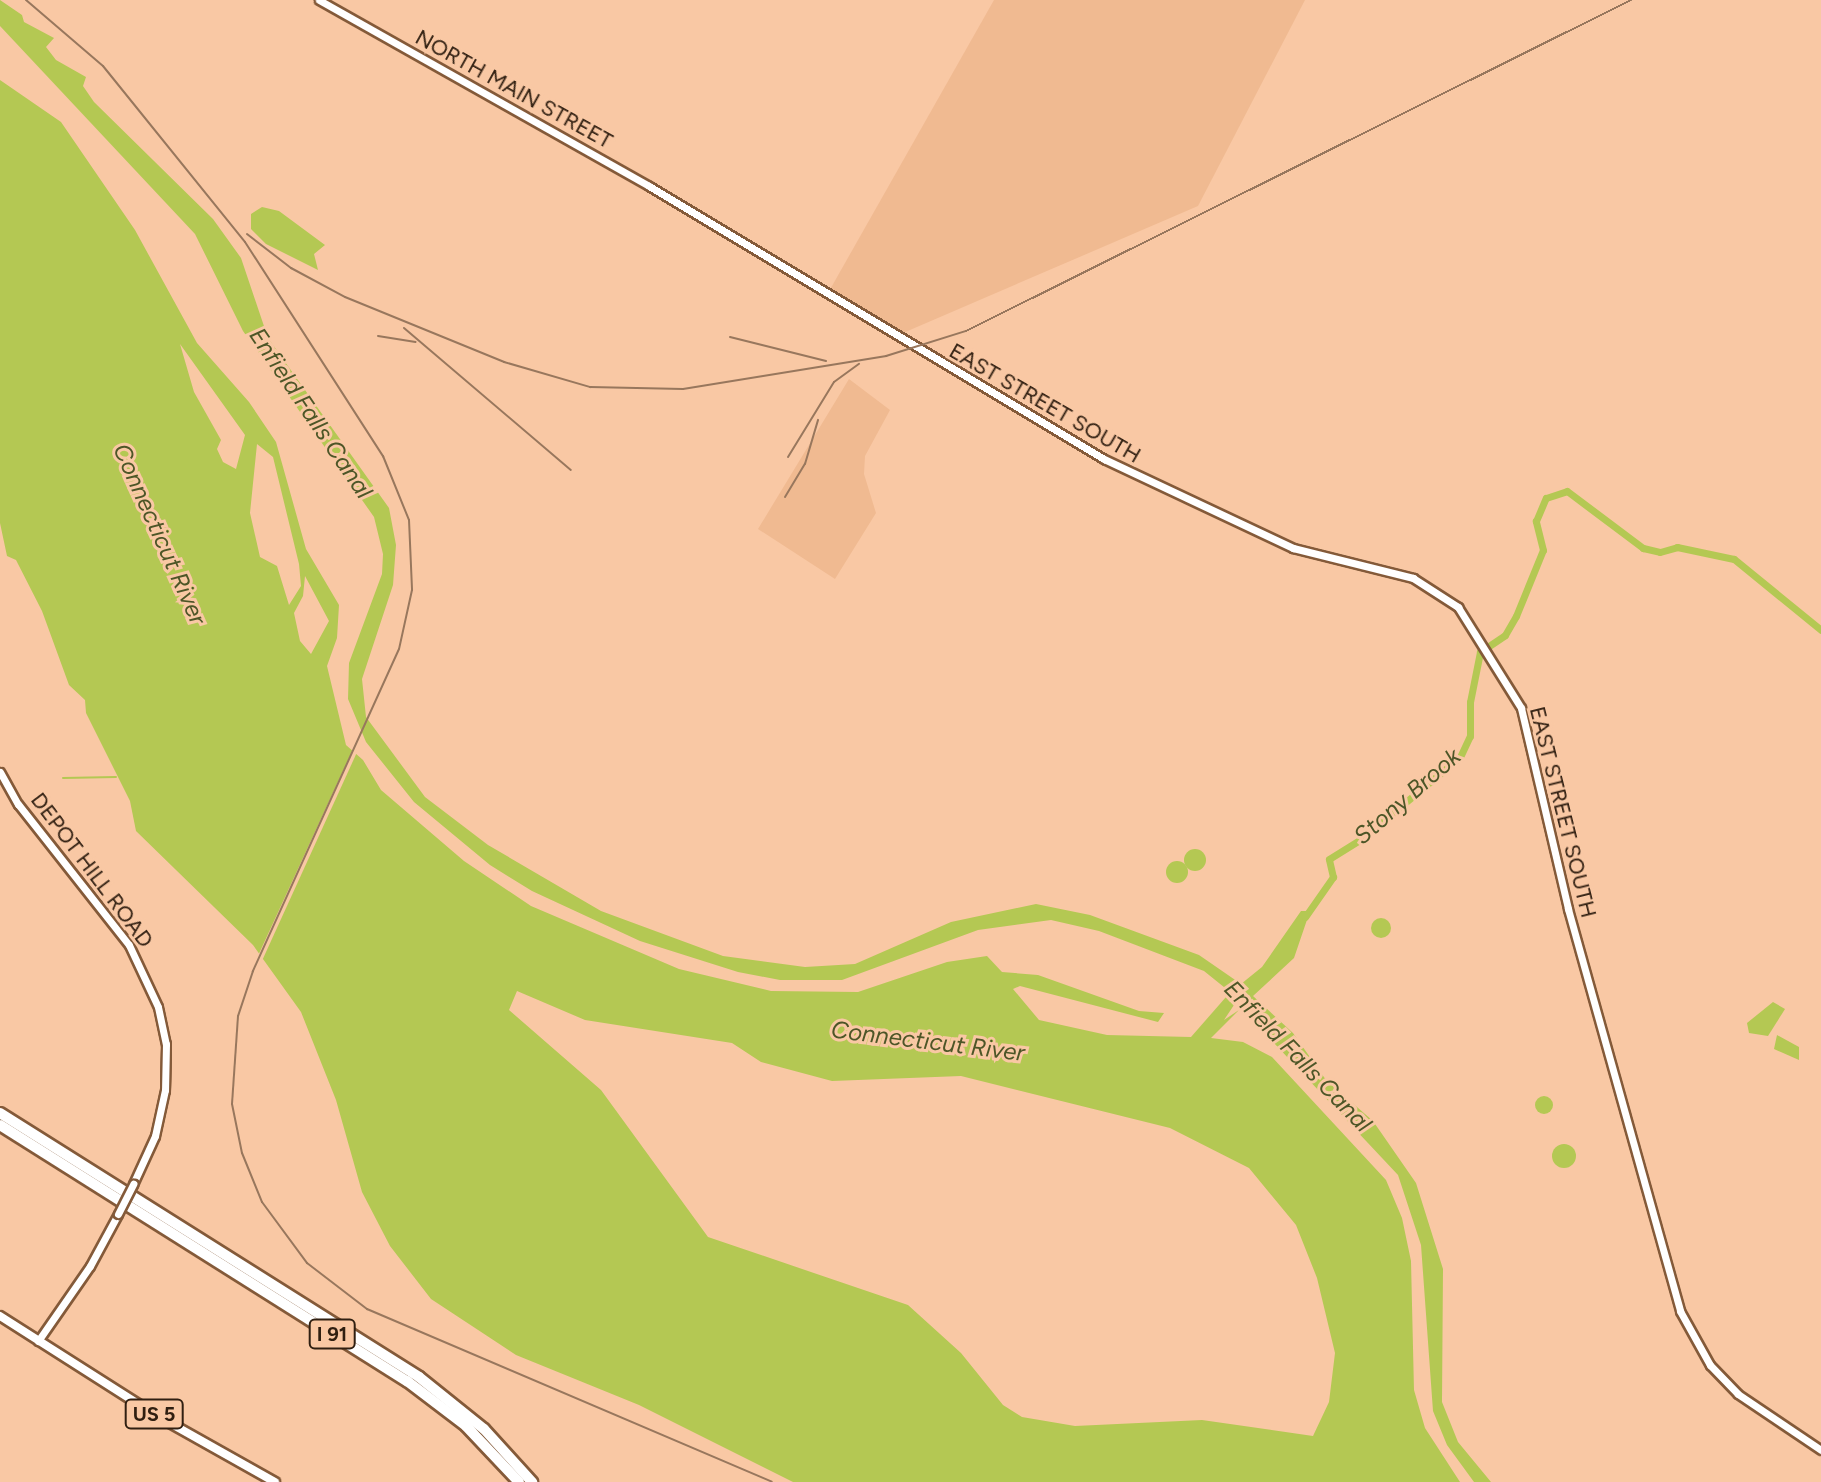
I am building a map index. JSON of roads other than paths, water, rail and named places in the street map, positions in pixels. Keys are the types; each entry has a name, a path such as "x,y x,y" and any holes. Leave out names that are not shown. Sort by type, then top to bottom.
{"highway":[{"name":"I 91","path":"0,1113 419,1377 484,1429 532,1482"},
{"name":"I 91","path":"0,1125 407,1381 466,1426 519,1482"}],"main road":[{"name":"NORTH MAIN STREET","path":"319,0 649,186"},
{"name":"EAST STREET SOUTH","path":"649,186 1104,459 1293,548 1426,583 1470,622 1503,672 1521,708 1560,880 1680,1311 1710,1365 1738,1394 1821,1450"},
{"name":"DEPOT HILL ROAD","path":"0,772 18,804 129,945 158,1007 167,1056 164,1097 155,1136 92,1264 38,1341"},
{"name":"US 5","path":"0,1316 275,1482"}],"water":[{"name":"Enfield Falls Canal","path":"0,0 22,15 24,22 54,38 46,47 56,60 86,77 83,86 94,102 213,219 241,258 268,338 389,508 396,545 393,585 362,679 366,717 425,797 488,845 601,911 723,956 805,967 855,964 951,922 1036,904 1090,915 1199,955 1241,984 1262,967 1301,911 1310,911 1294,958 1253,996 1293,1033 1326,1080 1373,1121 1416,1183 1443,1269 1442,1402 1458,1442 1491,1482 1474,1482 1447,1445 1433,1411 1421,1245 1398,1175 1242,1009 1245,1004 1204,971 1099,931 1051,920 978,930 842,980 780,980 738,972 640,941 532,891 490,865 414,802 366,742 348,699 349,663 382,574 383,554 374,517 243,331 195,234 0,26"},
{"name":"Connecticut River","path":"0,80 61,122 135,230 197,343 249,402 276,442 306,549 339,605 337,638 327,666 346,745 363,760 381,790 464,861 531,906 679,969 771,991 858,992 947,962 987,956 1002,972 1038,975 1139,1011 1164,1013 1158,1022 1020,986 1013,989 1039,1020 1107,1035 1191,1037 1226,997 1234,1005 1224,1020 1239,1010 1211,1038 1243,1042 1272,1057 1386,1180 1402,1218 1411,1261 1414,1390 1425,1428 1460,1482 793,1482 639,1405 516,1355 431,1299 390,1246 362,1192 336,1100 301,1012 253,945 136,831 130,801 86,713 85,700 69,685 42,611 16,560 7,556 0,523","holes":["180,344 245,435 236,469 223,462 217,449 221,440 194,392","257,444 273,457 299,564 301,586 289,605 277,566 260,557 250,513","305,576 329,621 311,654 300,641 294,613 303,596","517,991 585,1020 732,1043 761,1062 832,1081 961,1076 1170,1128 1249,1168 1296,1225 1317,1278 1335,1353 1329,1402 1313,1436 1202,1420 1075,1426 1022,1417 1003,1405 961,1353 908,1305 708,1237 601,1090 509,1010"]},
{"path":"262,207 279,211 325,245 314,254 318,270 266,244 251,229 251,214"},
{"path":"1195,849 1203,852 1206,860 1203,868 1195,871 1187,868 1184,860 1187,852"},
{"path":"1177,861 1185,864 1188,872 1185,880 1177,883 1169,880 1166,872 1169,864"},
{"path":"1381,918 1388,921 1391,928 1388,935 1381,938 1374,935 1371,928 1374,921"},
{"path":"1773,1002 1785,1009 1768,1036 1749,1033 1747,1023"},
{"path":"1777,1035 1799,1047 1799,1060 1774,1049"},
{"path":"1540,1096 1548,1096 1553,1105 1551,1112 1540,1114 1535,1109 1535,1101"},
{"path":"1564,1144 1575,1151 1576,1156 1569,1167 1564,1168 1553,1161 1552,1156 1559,1145"}],"waterway":[{"name":"Stony Brook","path":"1305,917 1333,877 1329,859 1360,840 1460,757 1470,736 1470,702 1480,652 1505,635 1516,616 1543,550 1536,521 1546,498 1567,491 1643,548 1660,552 1677,547 1734,559 1821,630"},
{"path":"63,778 116,777"}],"railway":[{"path":"26,0 103,66 245,242 383,456 409,520 412,590 399,649 253,971 238,1016 232,1104 242,1153 262,1202 307,1263 367,1309 772,1482"},
{"path":"247,234 291,268 345,297 504,362 590,387 683,389 886,356 966,331 1631,0"},
{"path":"404,328 571,470"},
{"path":"378,336 416,342"},
{"path":"730,337 826,361"},
{"path":"788,457 834,382 859,364"},
{"path":"785,497 805,464 818,420"}]}
